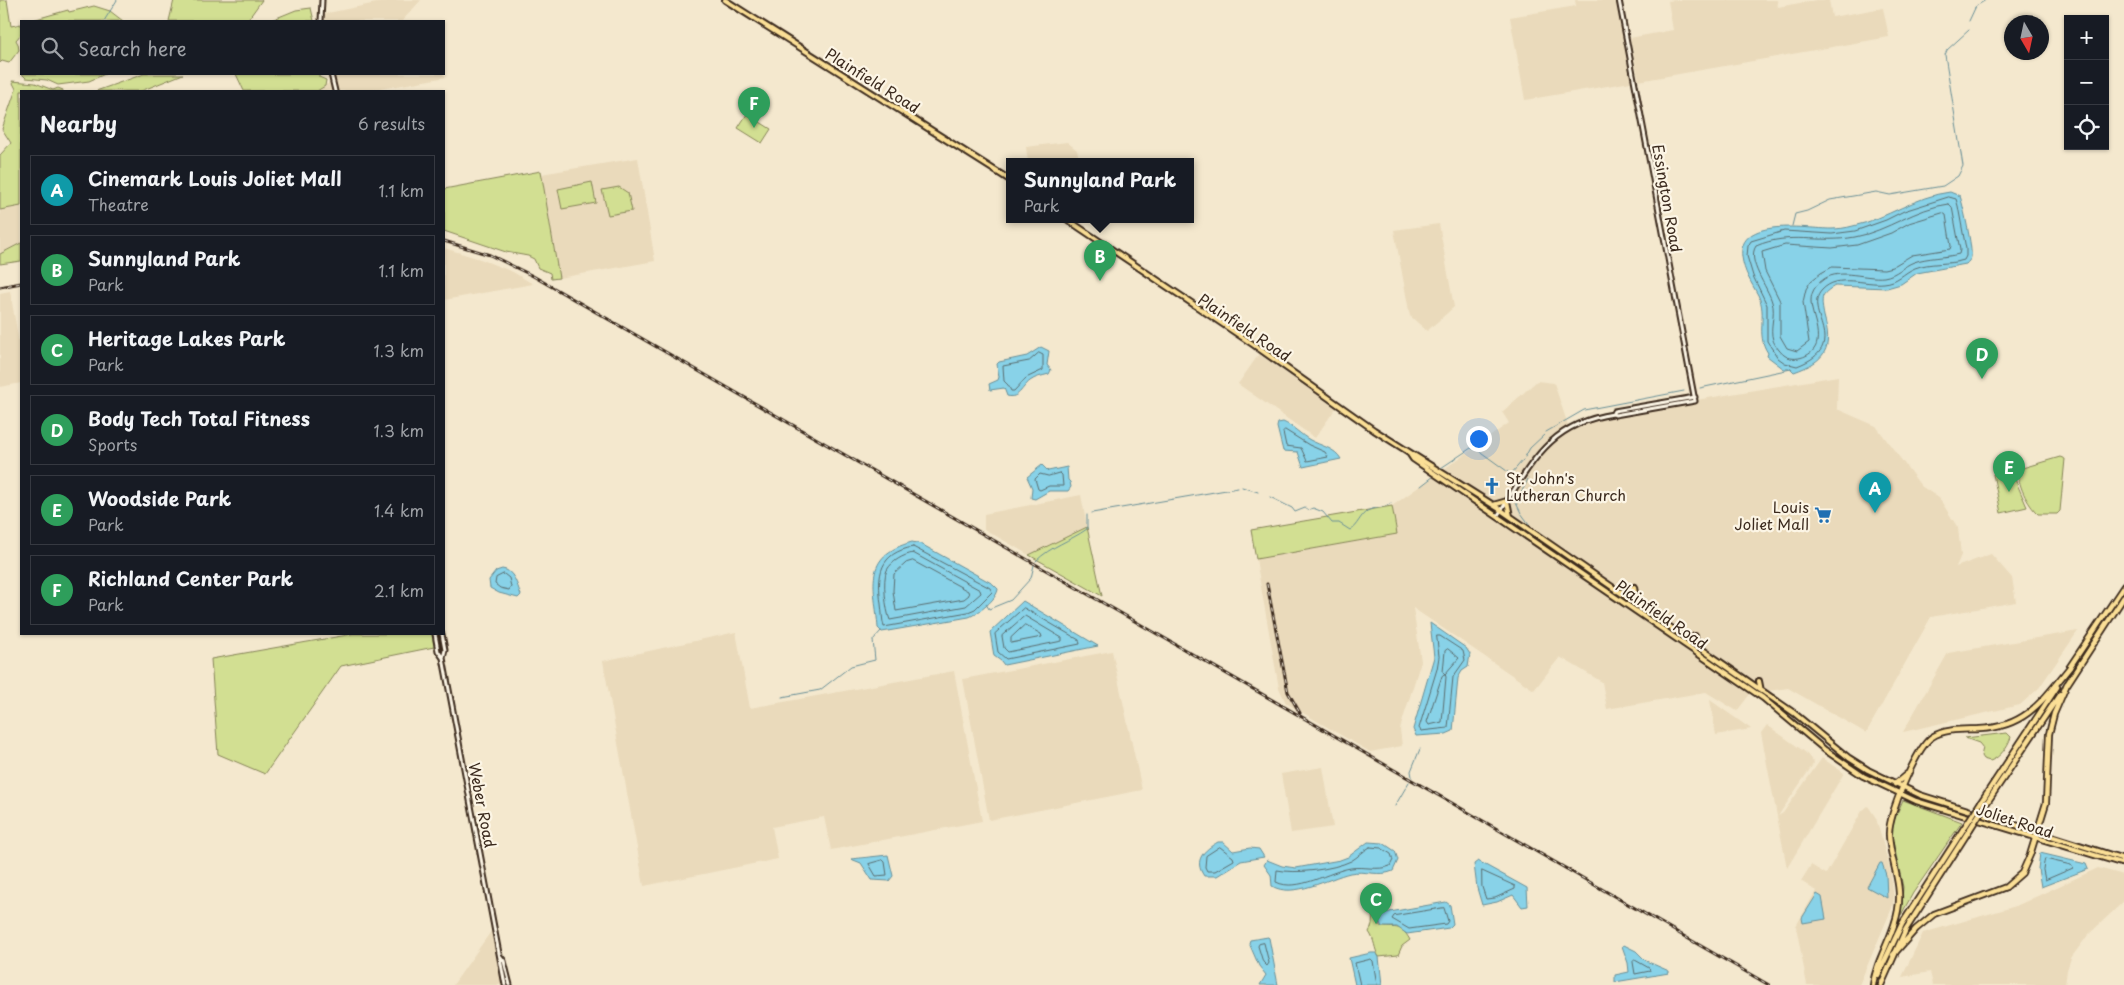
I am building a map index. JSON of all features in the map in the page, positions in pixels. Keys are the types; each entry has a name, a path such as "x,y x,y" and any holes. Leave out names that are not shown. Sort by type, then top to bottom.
{"highway":[{"path":"1874,985 1902,924 2124,586"},
{"path":"1881,985 1893,955 1915,914 2124,597"},
{"path":"1874,985 1898,912 1900,890 1888,830 1908,773 1922,747 1932,737 1948,731 1990,728 2017,721 2042,701 2070,667"},
{"path":"1893,955 1916,929 1934,914 2001,889 2013,883 2022,873 2027,864 2048,793 2049,734 2054,714 2067,684"},
{"path":"1895,784 1908,773"}],"main road":[{"path":"321,20 322,0"},
{"name":"Plainfield Road","path":"725,0 1006,177"},
{"name":"Essington Road","path":"1507,501 1540,451 1560,433 1590,419 1613,414 1614,411 1695,399 1619,0"},
{"path":"332,75 335,90"},
{"name":"Plainfield Road","path":"1072,223 1410,453 1429,463 1510,516 1637,606 1794,713 1849,758 1903,788"},
{"name":"Plainfield Road","path":"1410,453 1413,459 1498,515 1764,698 1844,764 1863,776 1900,794"},
{"path":"1492,505 1507,501"},
{"path":"1498,515 1507,501"},
{"path":"1507,501 1510,516"},
{"path":"1616,591 1624,592 1634,587 1637,606"},
{"name":"Weber Road","path":"435,635 438,650 443,658 500,955 499,962 504,985"},
{"name":"Weber Road","path":"442,635 445,650 443,658"},
{"path":"1685,639 1695,636 1697,647"},
{"path":"1759,681 1761,691"},
{"name":"Joliet Road","path":"1903,788 2124,859"},
{"name":"Joliet Road","path":"1900,794 2035,838 2124,864"},
{"name":"Weber Road","path":"500,955 504,961 510,985"}],"shaded area":[{"path":"391,0 421,0 403,20 324,20 323,14"},
{"path":"1575,0 1616,0 1631,82 1525,100 1510,17 1576,6"},
{"path":"1777,0 1778,7 1816,0 1829,0 1832,17 1883,8 1889,37 1639,81 1630,38 1673,30 1668,1"},
{"path":"334,75 444,75 446,77 374,90 318,90 335,79"},
{"path":"1067,142 1077,150 1079,158 1027,158 1026,147"},
{"path":"638,158 655,261 559,278 541,174"},
{"path":"20,206 20,244 0,254 0,210"},
{"path":"1439,224 1454,307 1427,331 1410,316 1394,230"},
{"path":"445,248 513,272 533,284 445,300"},
{"path":"10,291 20,348 20,383 0,387 0,293"},
{"path":"1259,354 1336,408 1315,438 1238,384"},
{"name":"Louis Joliet Mall","path":"1838,376 1837,409 1876,426 1921,486 1939,498 1958,528 1961,555 1956,567 1991,554 2012,578 2016,602 1931,617 1866,733 1788,688 1750,694 1737,711 1706,692 1607,709 1602,682 1560,657 1534,690 1413,608 1421,661 1400,729 1402,746 1370,752 1286,703 1279,688 1256,559 1397,534 1392,506 1509,423 1502,412 1537,381 1554,383 1570,431 1590,420 1608,415"},
{"path":"1081,495 1087,527 1029,555 984,529 984,514"},
{"path":"2078,631 2039,688 2020,705 1903,732 1948,653"},
{"path":"736,632 750,708 954,671 982,821 831,850 824,817 772,827 778,859 644,886 603,661"},
{"path":"1112,651 1142,790 989,820 963,679"},
{"path":"1710,700 1751,729 1716,735"},
{"path":"1767,725 1805,752 1814,763 1778,816 1783,813 1822,758 1844,773 1787,868 1761,733"},
{"path":"1323,767 1333,827 1291,833 1281,774"},
{"path":"1868,806 1876,818 1891,873 1894,899 1892,908 1859,985 1807,985 1796,926 1816,891 1801,881 1811,865 1826,874 1862,811"},
{"path":"2098,868 2124,875 2124,901 2088,935 2071,958 2065,985 1933,985 1930,972 1902,977 1923,933 2016,906"},
{"path":"492,930 502,985 453,985"}],"green space":[{"path":"0,0 7,0 11,26 20,24 20,35 16,40 19,50 9,63 2,61 0,63"},
{"path":"174,0 262,0 249,18 243,20 169,20"},
{"path":"94,6 110,11 122,20 33,20 68,10 69,12"},
{"path":"311,8 314,20 271,20 296,10"},
{"path":"23,75 103,75 89,81 58,85 47,80 26,78"},
{"path":"141,75 181,75 143,90 99,90"},
{"path":"236,75 319,75 319,77 326,80 325,86 319,90 244,90"},
{"path":"12,81 35,83 53,90 20,90 20,206 0,210 0,155 11,143 2,129 16,89"},
{"path":"747,114 771,129 762,143 738,128"},
{"path":"541,171 559,278 551,279 550,273 538,268 534,259 528,256 506,252 445,231 445,189"},
{"path":"592,182 596,203 562,209 558,189"},
{"path":"619,187 628,193 632,211 608,215 602,190"},
{"path":"20,244 20,261 0,264 0,254"},
{"path":"2060,457 2065,459 2060,511 2057,514 2038,514 2030,505 2021,487 2019,469"},
{"path":"2015,470 2014,477 2027,507 2001,513 1993,474"},
{"path":"1392,506 1397,534 1256,559 1251,530"},
{"path":"1087,527 1102,596 1029,555"},
{"path":"347,635 432,635 434,647 341,666 265,774 218,754 211,659"},
{"path":"2007,733 2011,737 2006,748 1990,761 1983,759 1981,756 1983,748 1979,743 1965,738"},
{"path":"1903,800 1962,822 1913,893 1901,915 1903,887 1891,832"},
{"path":"1373,892 1383,893 1383,913 1379,920 1380,926 1400,929 1410,940 1402,946 1398,955 1379,957 1377,954 1369,932 1372,924 1370,894"}],"water":[{"path":"1950,192 1960,196 1965,217 1971,253 1970,259 1966,264 1917,273 1901,284 1887,288 1835,286 1825,293 1822,298 1828,337 1827,345 1820,358 1805,368 1794,372 1791,369 1784,369 1767,356 1768,353 1762,339 1761,302 1746,272 1742,257 1743,244 1751,235 1762,230 1776,228 1839,229 1865,223 1925,198"},
{"path":"1041,347 1049,351 1047,365 1051,370 1049,374 1032,380 1020,392 1011,397 1007,396 1004,388 990,390 989,384 998,380 999,377 997,364 999,362 1027,356"},
{"path":"1283,422 1310,440 1331,450 1341,459 1303,467 1298,452 1283,451 1277,427 1278,423"},
{"path":"1042,465 1048,471 1067,467 1068,480 1071,487 1068,491 1049,491 1035,499 1031,498 1032,488 1027,477"},
{"path":"912,542 921,544 993,584 998,589 997,593 982,609 969,617 882,632 878,628 874,586 878,565 885,556 896,548"},
{"path":"502,569 512,575 521,595 518,598 499,593 490,588 489,580 496,571"},
{"path":"1023,601 1098,646 1004,665 994,656 990,632"},
{"path":"1430,623 1466,648 1470,654 1468,667 1462,671 1458,678 1453,731 1446,734 1416,736 1413,729 1434,657"},
{"path":"1218,842 1223,842 1233,851 1250,848 1259,849 1264,857 1241,861 1217,876 1204,876 1200,860 1208,848"},
{"path":"1368,842 1383,843 1395,851 1398,860 1393,871 1388,873 1350,873 1311,886 1290,890 1272,886 1271,875 1264,865 1267,860 1282,866 1296,868 1340,860 1348,857"},
{"path":"2040,853 2086,864 2088,869 2041,887 2038,869"},
{"path":"888,855 893,876 889,881 872,880 861,863 851,859"},
{"path":"1478,861 1527,888 1528,906 1522,907 1513,895 1497,902 1482,905 1477,888 1474,864"},
{"path":"1880,863 1882,863 1886,875 1887,898 1867,887"},
{"path":"1817,894 1822,897 1826,919 1803,923 1802,918"},
{"path":"1446,902 1450,905 1453,924 1449,928 1407,934 1397,927 1382,927 1379,921 1379,917 1384,913"},
{"path":"1268,937 1278,985 1260,985 1266,975 1259,966 1249,943 1250,940"},
{"path":"1624,945 1636,951 1646,961 1669,971 1669,973 1615,982 1615,975 1629,972 1622,946"},
{"path":"1376,953 1379,957 1382,985 1355,985 1349,958"}],"waterway":[{"path":"105,20 117,0"},
{"path":"1969,21 1976,6 1986,0"},
{"path":"1792,226 1795,214 1807,211 1830,200 1876,192 1890,195 1943,186 1958,176 1963,166 1945,55 1947,50 1969,30"},
{"path":"1700,388 1791,369"},
{"path":"1546,432 1584,410 1684,391"},
{"path":"1525,457 1530,448 1544,435"},
{"path":"1441,468 1471,448 1478,450 1511,474 1523,460"},
{"path":"1421,486 1434,476"},
{"path":"1528,479 1516,503 1532,528"},
{"path":"1242,487 1258,492"},
{"path":"1092,513 1238,488"},
{"path":"1270,497 1292,508 1295,512 1305,508 1308,510 1313,508 1323,512 1332,523 1339,523 1350,530 1367,511 1391,503"},
{"path":"1036,561 1048,551 1087,529 1087,515"},
{"path":"986,604 989,609 1011,600 1031,578 1034,565"},
{"path":"782,697 820,690 851,666 875,660 873,640 881,631"},
{"path":"1412,777 1411,771 1420,749"},
{"path":"1395,806 1409,782"}],"railway":[{"path":"445,241 490,255 533,276 1769,985"},
{"path":"0,287 20,283"},
{"path":"1267,584 1288,692 1300,713"}],"place":[{"name":"Richland Center Park","path":"754,128"},
{"name":"Sunnyland Park","path":"1100,281"},
{"name":"Body Tech Total Fitness","path":"1982,379"},
{"name":"St. John's Lutheran Church","path":"1492,486"},
{"name":"Woodside Park","path":"2009,492"},
{"name":"Cinemark Louis Joliet Mall","path":"1875,513"},
{"name":"Louis Joliet Mall","path":"1823,515"},
{"name":"Heritage Lakes Park","path":"1376,924"}]}
